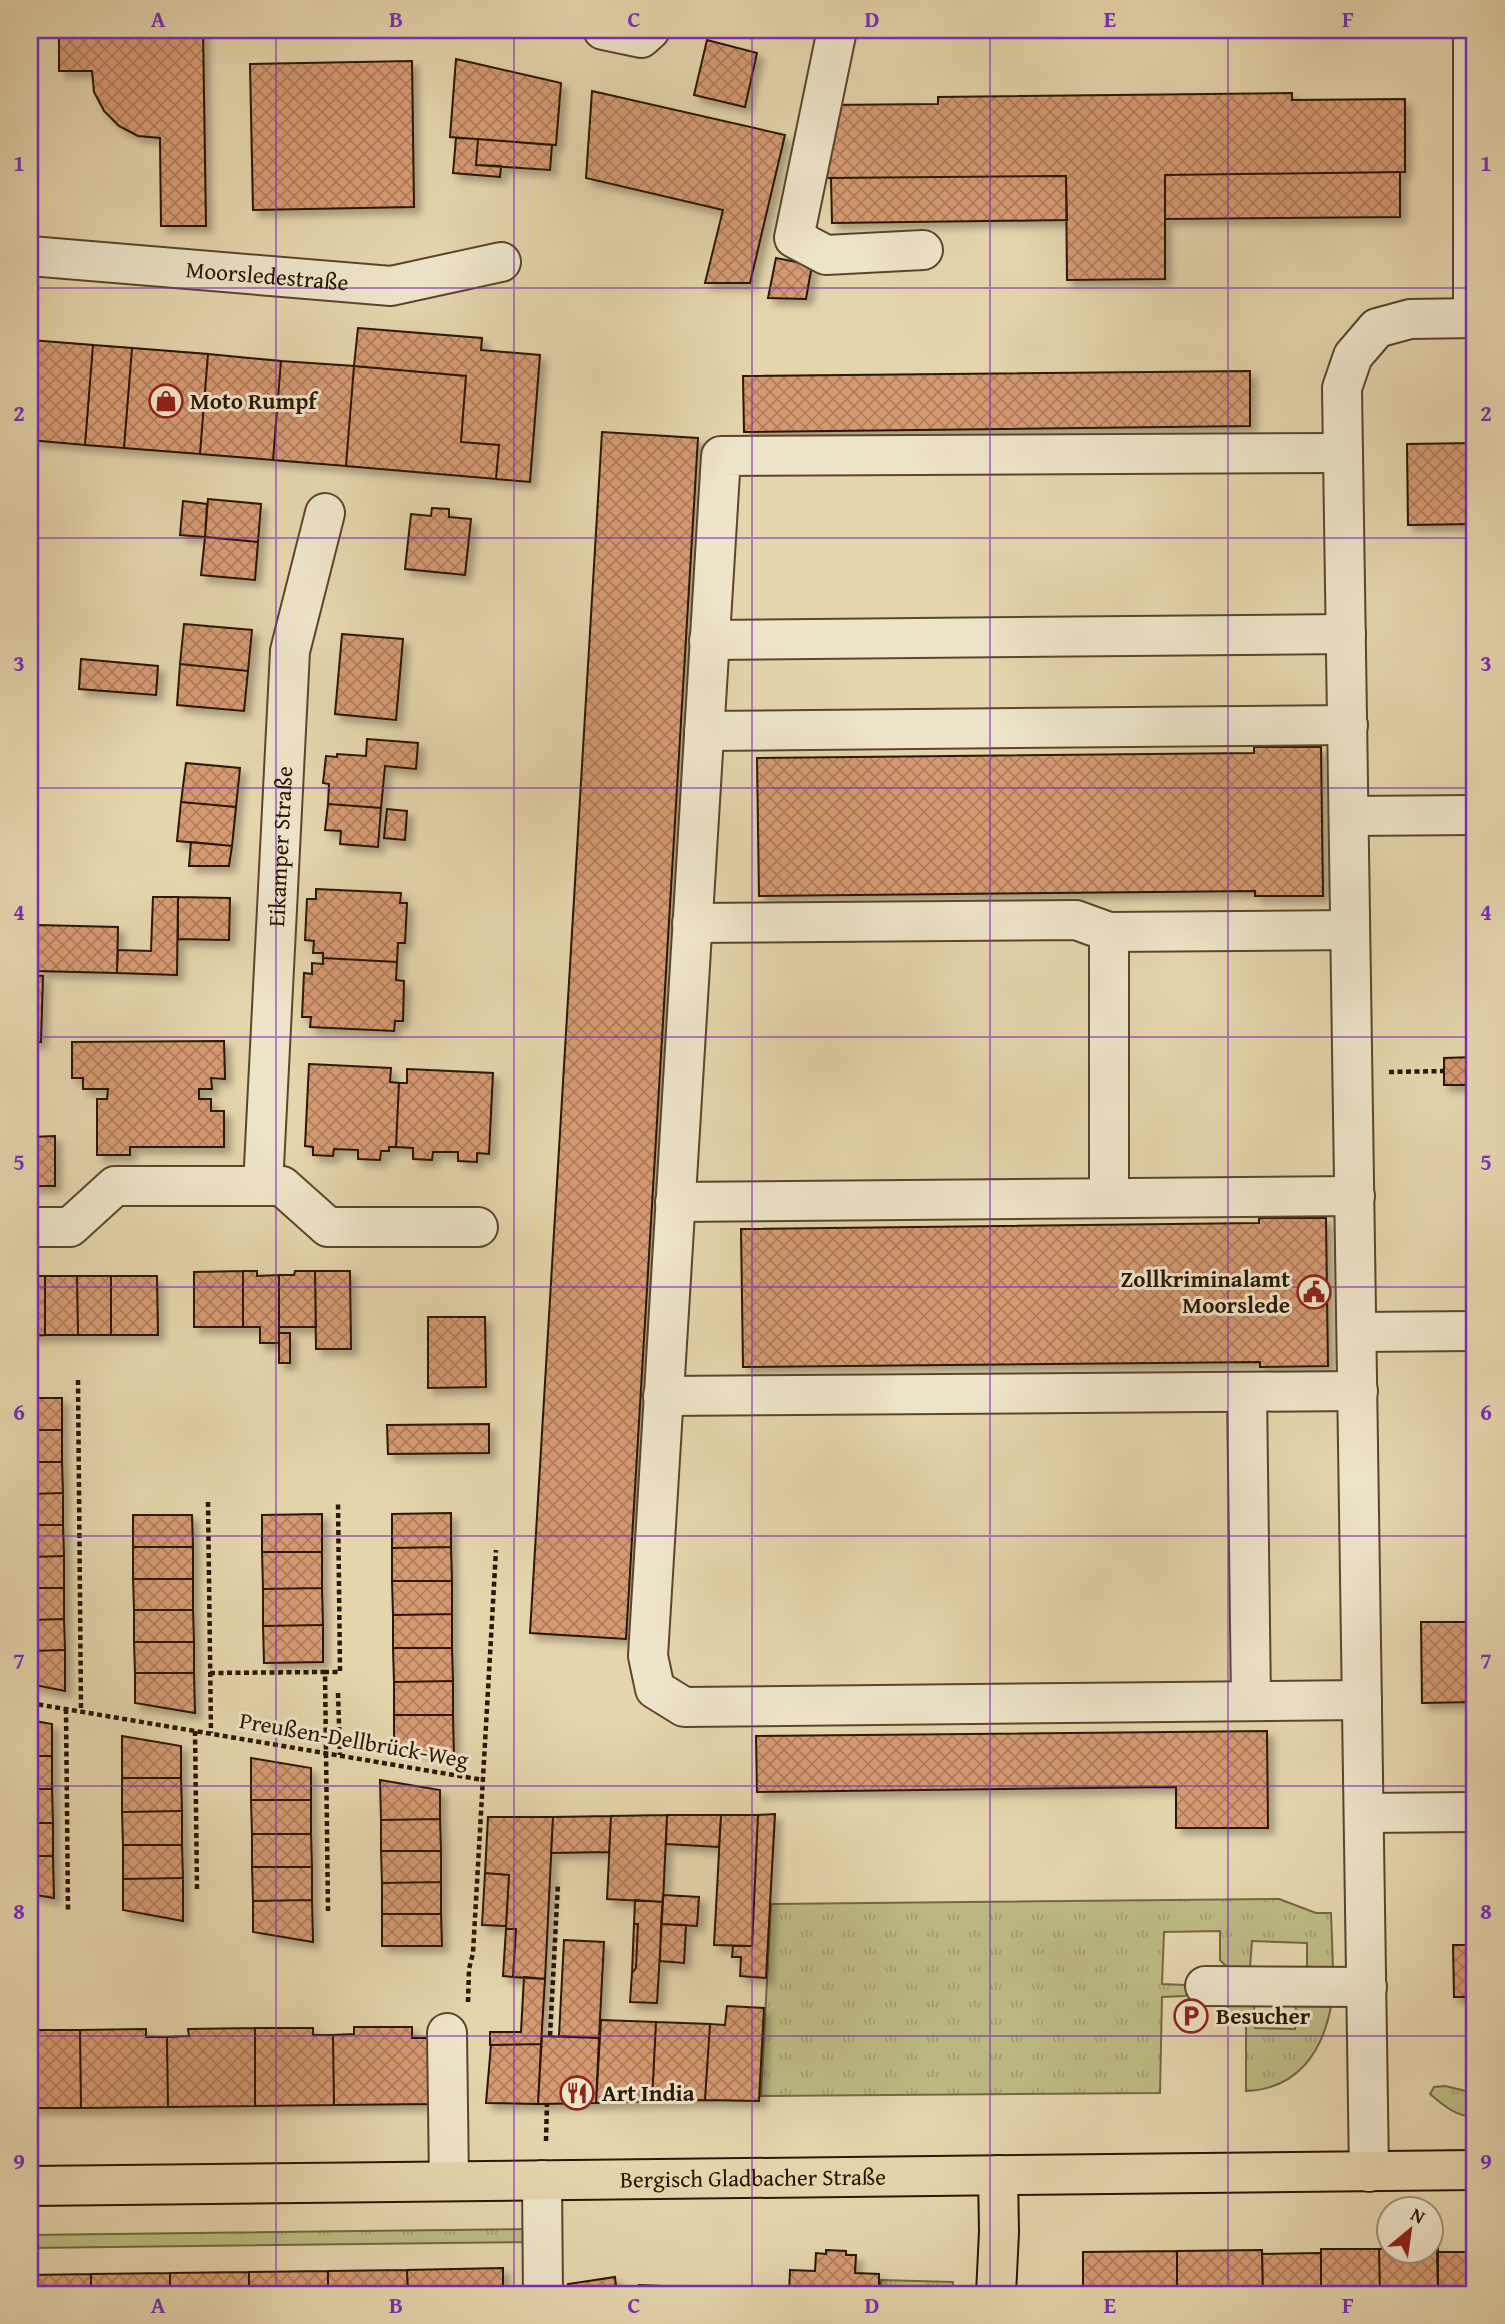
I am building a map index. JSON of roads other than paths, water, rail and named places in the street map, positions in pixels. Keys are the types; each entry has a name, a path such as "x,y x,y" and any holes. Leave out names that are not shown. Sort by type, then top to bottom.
{"main road":[{"name":"Bergisch Gladbacher Straße","path":"30,2186 1475,2171"},
{"path":"996,2294 999,2175"}],"street":[{"path":"603,30 641,38 650,30"},
{"path":"836,30 794,238 826,255 923,250"},
{"path":"1369,2172 1342,388 1353,356 1377,328 1410,318 1474,318 1473,30"},
{"name":"Moorsledestraße","path":"30,256 391,286 501,262"},
{"path":"1343,453 721,456 648,1656 655,1689 684,1707 1362,1700"},
{"name":"Eikamper Straße","path":"263,1186 290,651 325,513"},
{"path":"709,640 1346,634"},
{"path":"704,731 1348,725"},
{"path":"1349,816 1475,815"},
{"path":"692,923 1076,920 1109,932 1350,930"},
{"path":"1109,932 1109,1197"},
{"path":"30,1227 70,1227 116,1186 282,1186 328,1227 478,1227"},
{"path":"675,1202 1355,1196"},
{"path":"1357,1332 1475,1331"},
{"path":"663,1396 1358,1391"},
{"path":"1247,1392 1251,1701"},
{"path":"1364,1813 1475,1812"},
{"path":"1205,1986 1367,1987"},
{"path":"449,2181 457,2021"},
{"path":"542,2180 543,2294"}],"place":[{"name":"Moto Rumpf","path":"166,401"},
{"name":"Zollkriminalamt Moorslede","path":"1314,1292"},
{"name":"Besucher","path":"1191,2016"},
{"name":"Art India","path":"577,2093"}]}
